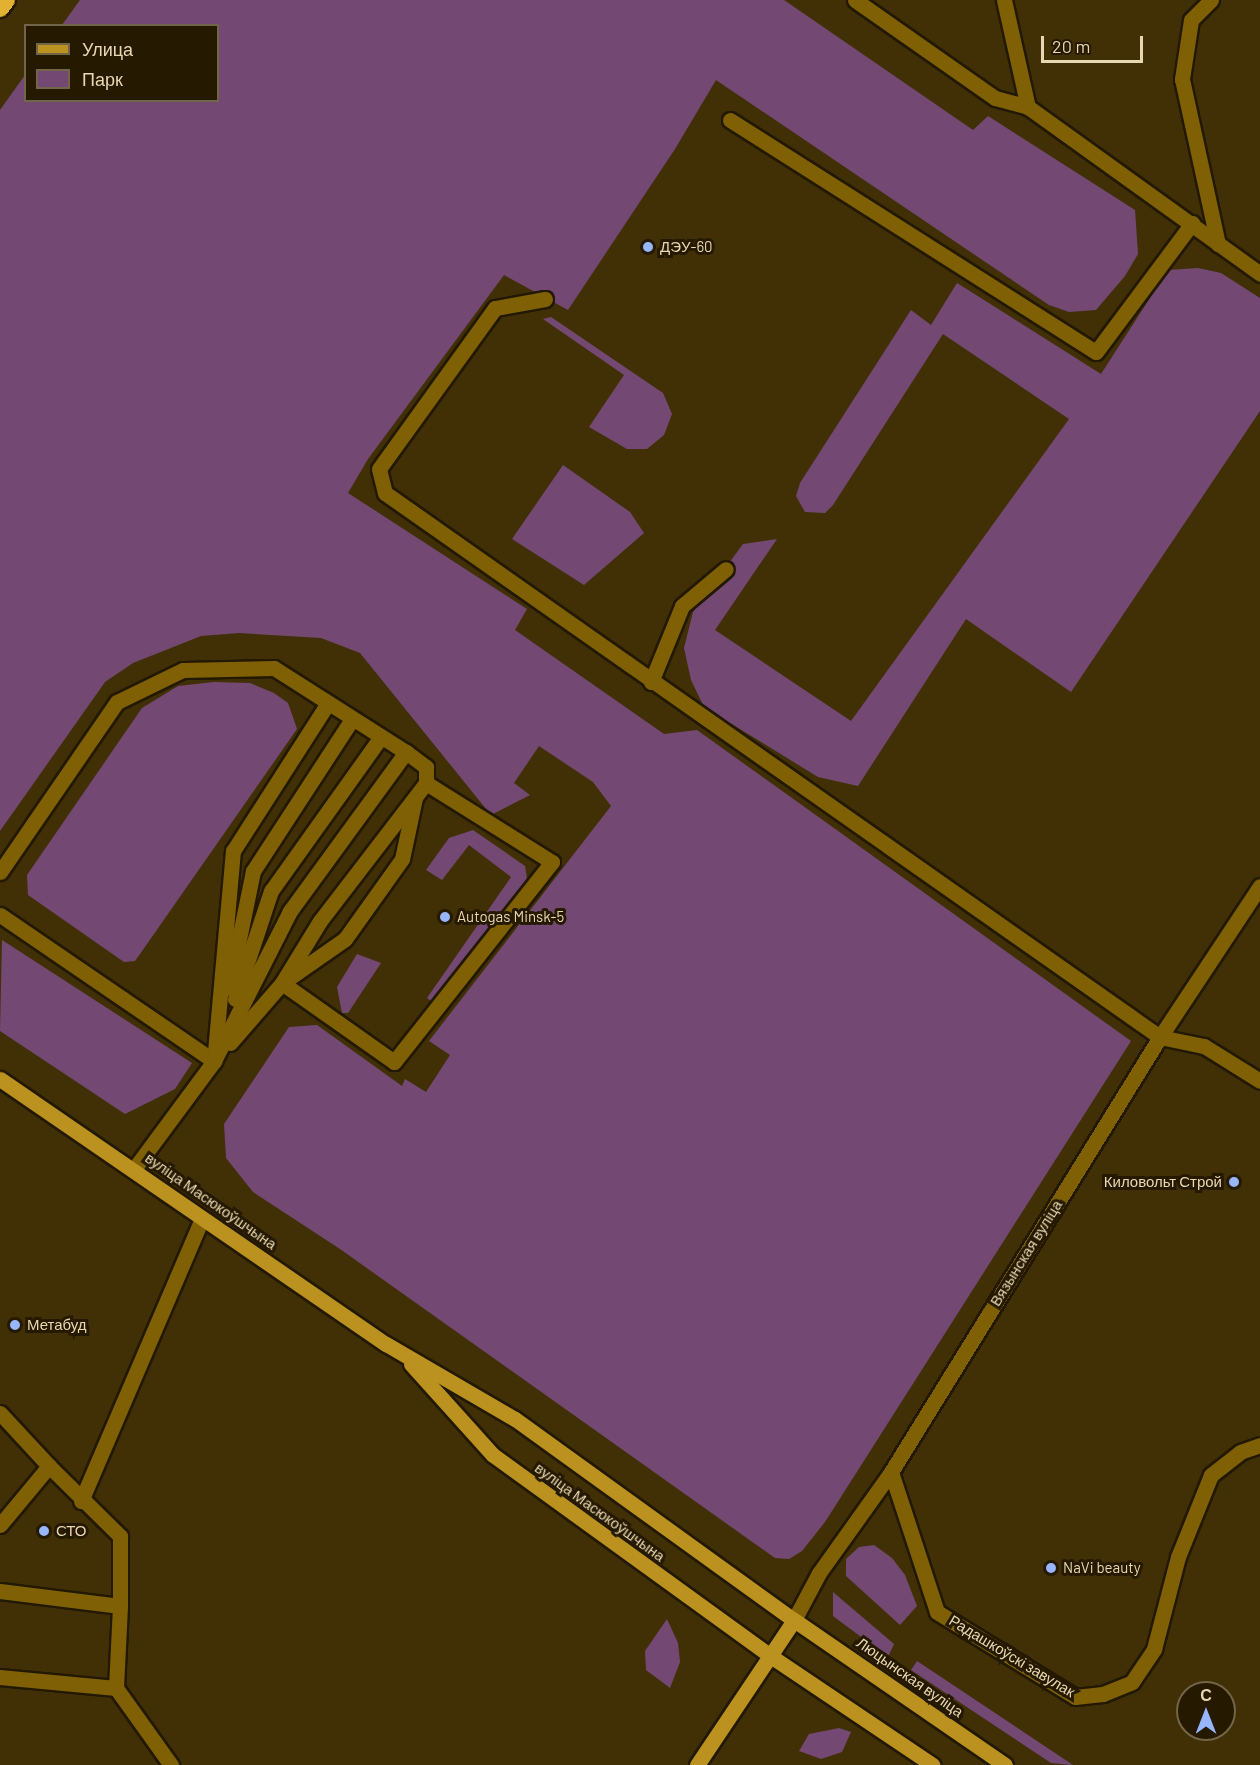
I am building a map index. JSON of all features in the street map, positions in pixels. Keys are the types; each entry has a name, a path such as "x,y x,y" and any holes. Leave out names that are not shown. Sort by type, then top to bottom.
{"highway":[{"path":"0,8 6,0"}],"main road":[{"name":"вуліца Масюкоўшчына","path":"0,1079 134,1168 202,1219 402,1353 515,1419 794,1620"},
{"name":"вуліца Масюкоўшчына","path":"402,1353 493,1455 769,1655"},
{"path":"697,1765 794,1620"},
{"name":"Люцынская вуліца","path":"794,1620 1005,1765"},
{"path":"769,1655 933,1765"}],"street":[{"path":"855,0 995,98 1028,107 1260,274"},
{"path":"1005,0 1028,107"},
{"path":"1211,0 1191,20 1182,79 1218,244"},
{"path":"730,120 1096,352 1192,223"},
{"path":"545,299 495,309 379,469 385,493 651,682 1160,1037 1204,1046 1260,1081"},
{"path":"651,682 682,606 726,569"},
{"path":"0,872 117,702 183,670 274,668 426,767 426,783 320,921 282,983 214,1061 134,1168"},
{"path":"214,1061 233,851 328,703"},
{"path":"214,1061 253,872 352,719"},
{"path":"214,1061 271,891 381,737"},
{"path":"214,1061 290,911 406,752"},
{"path":"282,983 394,1062 552,862 426,783"},
{"path":"282,983 345,939 402,859 415,798"},
{"name":"Вязынская вуліца","path":"794,1620 819,1573 891,1472 1160,1037 1260,886"},
{"path":"0,915 214,1061"},
{"path":"81,1501 202,1219"},
{"path":"0,1413 81,1501 120,1536 120,1606 116,1688 171,1765"},
{"name":"Радашкоўскі завулак","path":"891,1472 937,1612 1075,1697 1103,1694 1132,1682 1154,1649 1178,1557 1211,1475 1240,1452 1260,1445"},
{"path":"0,1525 49,1466"},
{"path":"0,1592 120,1606"},
{"path":"0,1677 116,1688"}],"green space":[{"path":"80,0 784,0 973,130 988,116 1135,210 1138,254 1125,276 1096,310 1069,312 1049,305 716,80 675,149 568,310 504,275 368,459 348,493 527,609 515,630 664,734 697,730 1131,1041 825,1522 802,1551 789,1559 775,1558 340,1249 253,1192 226,1158 224,1124 289,1027 317,1025 402,1086 405,1079 426,1092 450,1055 429,1041 611,806 593,782 539,746 514,783 530,795 491,815 360,653 321,638 239,633 201,636 133,663 105,682 0,831 0,110 24,76 24,102 219,102 219,24 63,24"},
{"path":"1198,268 1221,273 1260,298 1260,411 1071,692 966,619 858,786 818,777 704,707 691,680 684,648 693,612 743,544 777,539 715,630 851,721 1069,419 943,334 833,505 825,513 805,512 796,496 800,483 911,310 931,325 957,283 1101,374 1168,270"},
{"path":"551,317 663,393 672,414 664,435 647,449 627,449 589,427 624,375 543,319"},
{"path":"563,465 630,512 644,533 584,585 512,539"},
{"path":"214,682 250,683 274,693 288,703 297,729 135,961 124,962 28,895 27,875 142,708 178,686"},
{"path":"473,830 525,866 527,879 441,1008 427,998 511,877 469,845 442,880 426,870 449,838"},
{"path":"2,940 192,1063 175,1089 125,1114 0,1031"},
{"path":"357,954 381,963 348,1013 342,1013 337,987"},
{"path":"874,1545 892,1558 905,1575 917,1606 900,1625 846,1576 846,1559 859,1547"},
{"path":"833,1592 894,1644 888,1657 833,1616"},
{"path":"667,1619 678,1643 680,1662 670,1688 646,1670 645,1651"},
{"path":"917,1661 1073,1765 1051,1763 911,1670"},
{"path":"839,1728 851,1732 842,1752 821,1759 799,1751 809,1734"}],"place":[{"name":"ДЭУ-60","path":"648,247"},
{"name":"Autogas Minsk-5","path":"445,917"},
{"name":"Киловольт Строй","path":"1234,1182"},
{"name":"Метабуд","path":"15,1325"},
{"name":"СТО","path":"44,1531"},
{"name":"NaVi beauty","path":"1051,1568"}]}
